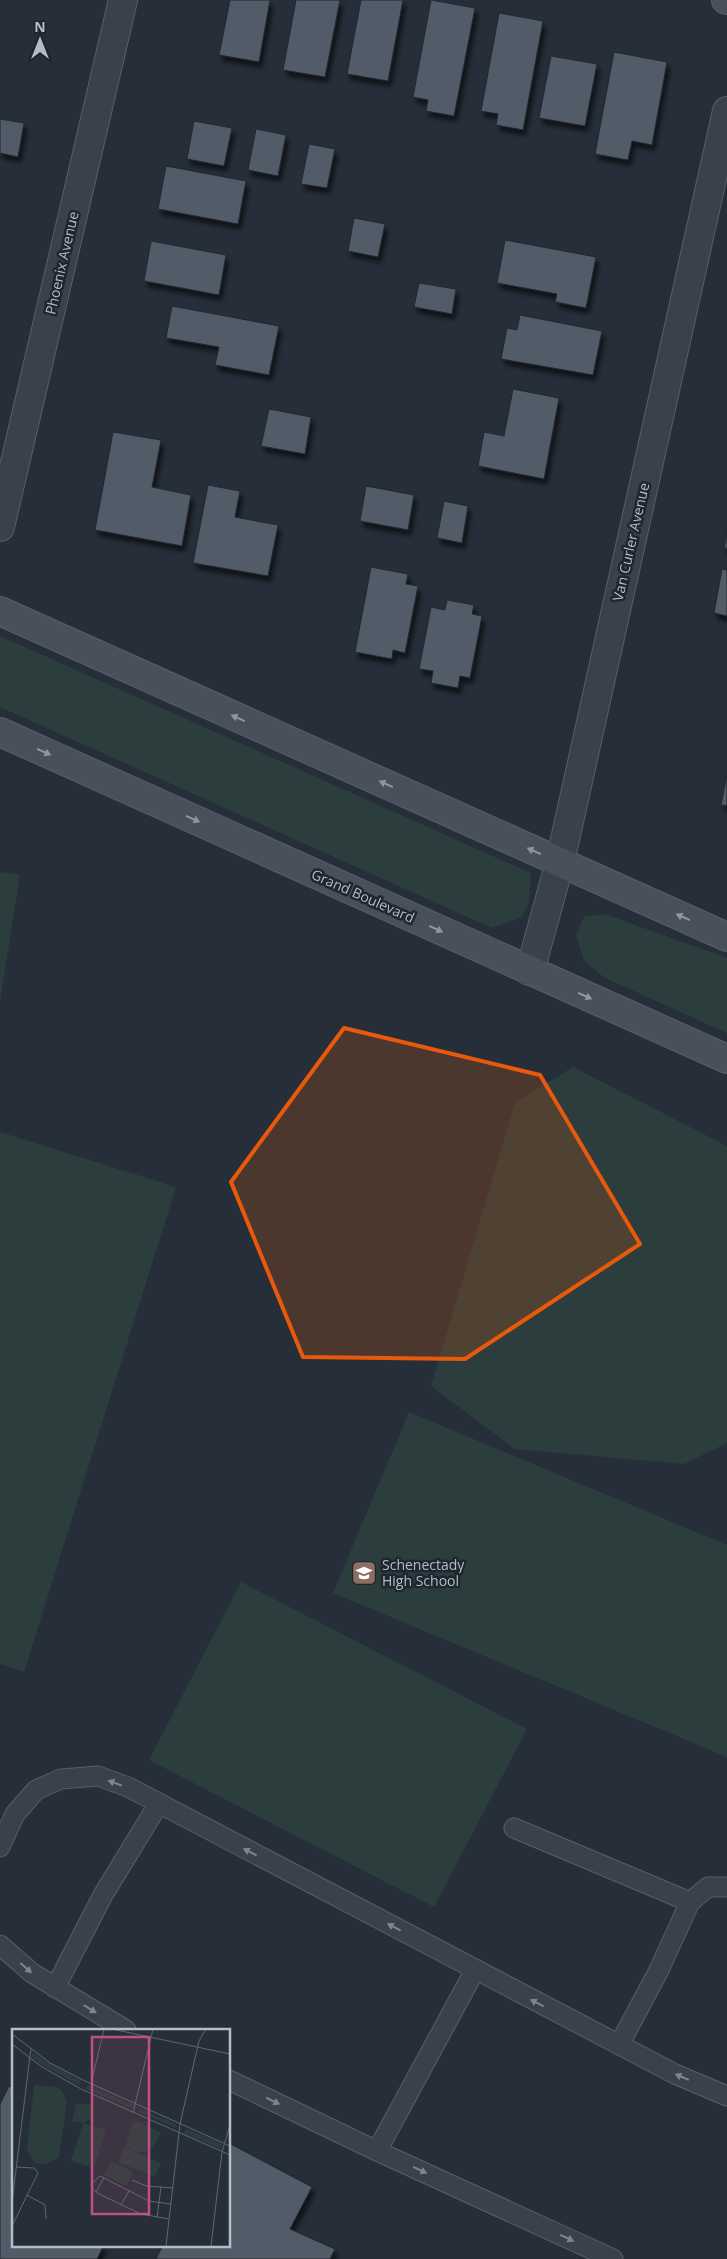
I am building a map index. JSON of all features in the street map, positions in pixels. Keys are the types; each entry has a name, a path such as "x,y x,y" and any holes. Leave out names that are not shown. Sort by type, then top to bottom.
{"street":[{"name":"Phoenix Avenue","path":"0,527 124,0"},
{"name":"Van Curler Avenue","path":"530,971 560,862 727,111"},
{"path":"0,611 727,937"},
{"name":"Grand Boulevard","path":"0,732 727,1059"}],"lane":[{"path":"0,1847 15,1814 36,1790 61,1779 98,1776 128,1787 675,2074 727,2096"},
{"path":"55,1988 103,1895 158,1803"},
{"path":"514,1828 690,1902"},
{"path":"619,2045 634,2020 690,1902 708,1888 727,1887"},
{"path":"0,1945 32,1973 124,2029"},
{"path":"377,2151 475,1970"},
{"path":"230,2080 377,2151 612,2259"}],"highlighted area":[{"path":"344,1028 540,1075 640,1244 465,1359 303,1357 231,1182"}],"shaded area":[{"path":"0,636 531,873 529,902 522,917 492,928 0,707"},
{"path":"0,872 20,875 0,1001"},
{"path":"605,914 727,958 727,1033 605,978 584,961 576,934 584,917"},
{"path":"573,1067 727,1146 727,1443 684,1464 515,1449 431,1386 515,1103"},
{"path":"0,1132 176,1187 24,1672 0,1664"},
{"path":"409,1412 727,1545 727,1757 333,1593"},
{"path":"241,1582 527,1729 434,1907 149,1760"}],"building":[{"path":"230,0 270,0 259,62 219,55"},
{"path":"296,0 340,0 325,77 283,70"},
{"path":"361,0 403,0 388,81 347,74"},
{"path":"431,0 475,8 454,116 426,111 428,100 413,97"},
{"path":"499,13 543,21 523,130 496,125 498,114 481,111"},
{"path":"614,52 667,62 652,145 632,141 628,160 595,154"},
{"path":"551,56 597,64 585,126 539,118"},
{"path":"0,119 24,123 18,157 0,153"},
{"path":"194,121 232,128 224,166 187,159"},
{"path":"256,129 286,135 278,176 248,170"},
{"path":"309,144 335,149 327,188 301,184"},
{"path":"166,166 246,181 238,224 158,209"},
{"path":"354,218 385,224 378,257 348,251"},
{"path":"505,240 596,257 586,308 555,302 557,294 497,283"},
{"path":"151,241 226,255 219,295 144,281"},
{"path":"419,283 456,289 452,314 414,307"},
{"path":"172,306 279,326 269,375 215,365 219,347 166,338"},
{"path":"520,315 602,331 593,375 501,359 507,328 517,330"},
{"path":"513,389 559,398 544,479 478,466 484,432 504,436"},
{"path":"269,409 311,417 305,454 261,446"},
{"path":"113,432 161,440 152,487 191,495 182,546 95,530"},
{"path":"208,485 240,491 235,517 278,525 268,576 193,563"},
{"path":"366,486 414,495 408,530 360,521"},
{"path":"444,501 468,506 462,543 437,538"},
{"path":"727,532 727,549 724,548"},
{"path":"371,567 408,574 406,584 418,586 405,653 393,650 392,659 355,652"},
{"path":"722,569 727,570 727,616 714,613"},
{"path":"447,600 474,605 472,614 482,616 470,678 460,676 458,688 431,683 433,671 419,669 431,607 445,610"},
{"path":"727,774 727,806 721,805"},
{"path":"9,2086 12,2087 12,2246 104,2246 97,2259 0,2259 0,2104"},
{"path":"230,2144 312,2187 290,2229 335,2249 330,2259 156,2259 162,2246 230,2246"}],"place":[{"name":"Schenectady High School","path":"364,1573"}]}
